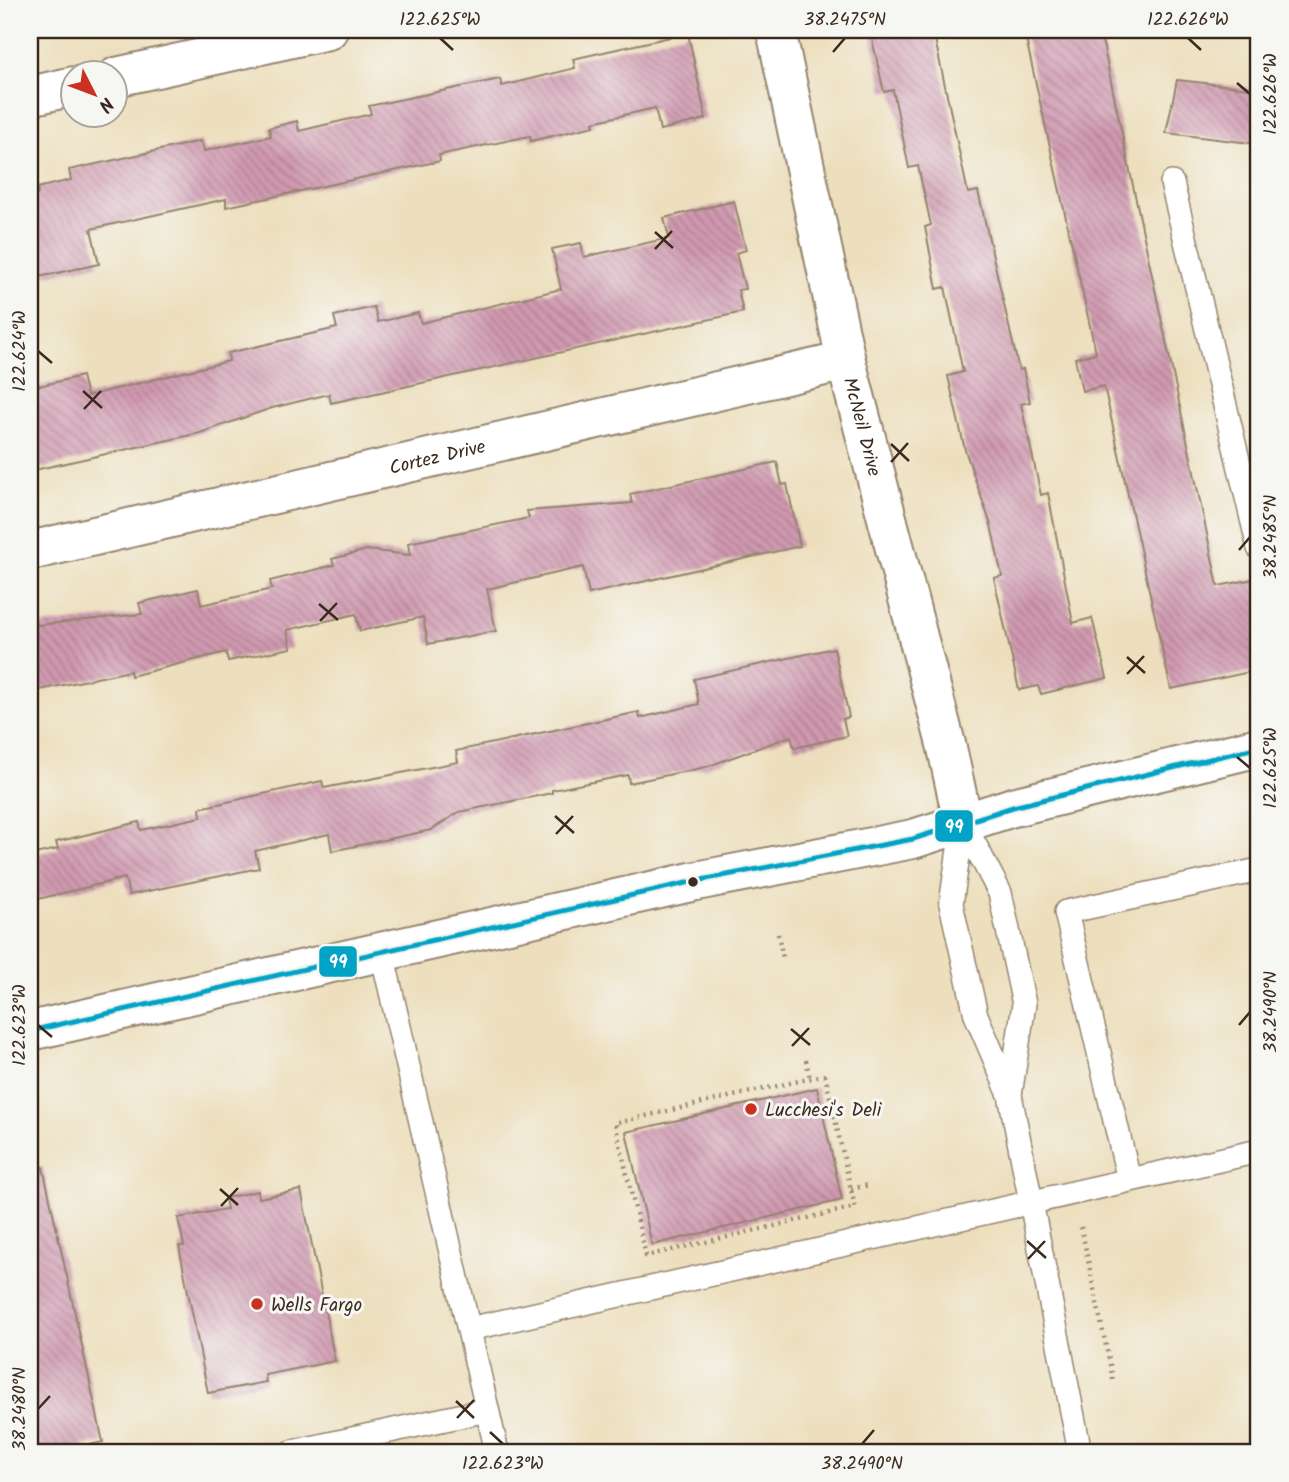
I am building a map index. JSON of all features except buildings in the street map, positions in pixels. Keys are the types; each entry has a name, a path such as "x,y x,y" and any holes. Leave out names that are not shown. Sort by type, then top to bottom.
{"street":[{"path":"130,74 328,30"},
{"name":"McNeil Drive","path":"776,30 846,361 947,748 963,822"},
{"path":"30,96 60,89"},
{"name":"Cortez Drive","path":"30,551 846,361"},
{"path":"30,1031 691,882 913,839 963,822 1259,747"}],"lane":[{"path":"1172,183 1259,548"},
{"path":"963,822 951,904 976,1016 1010,1095 1080,1452"},
{"path":"963,822 1000,893 1024,1004 1010,1095"},
{"path":"1129,1180 1066,912 1259,870"},
{"path":"382,953 497,1452"},
{"path":"469,1329 1259,1150"},
{"path":"292,1452 488,1410"}],"path":[{"path":"778,934 783,958"},
{"path":"806,1060 810,1078"},
{"path":"825,1075 851,1189 855,1208 646,1256 615,1123 825,1075"},
{"path":"851,1189 869,1185"},
{"path":"1081,1227 1114,1384"}],"transit line":[{"name":"99","path":"30,1031 691,882 913,839 1013,807 1259,747"}],"place":[{"name":"Lucchesi's Deli","path":"751,1109"},
{"name":"Wells Fargo","path":"257,1304"}]}
